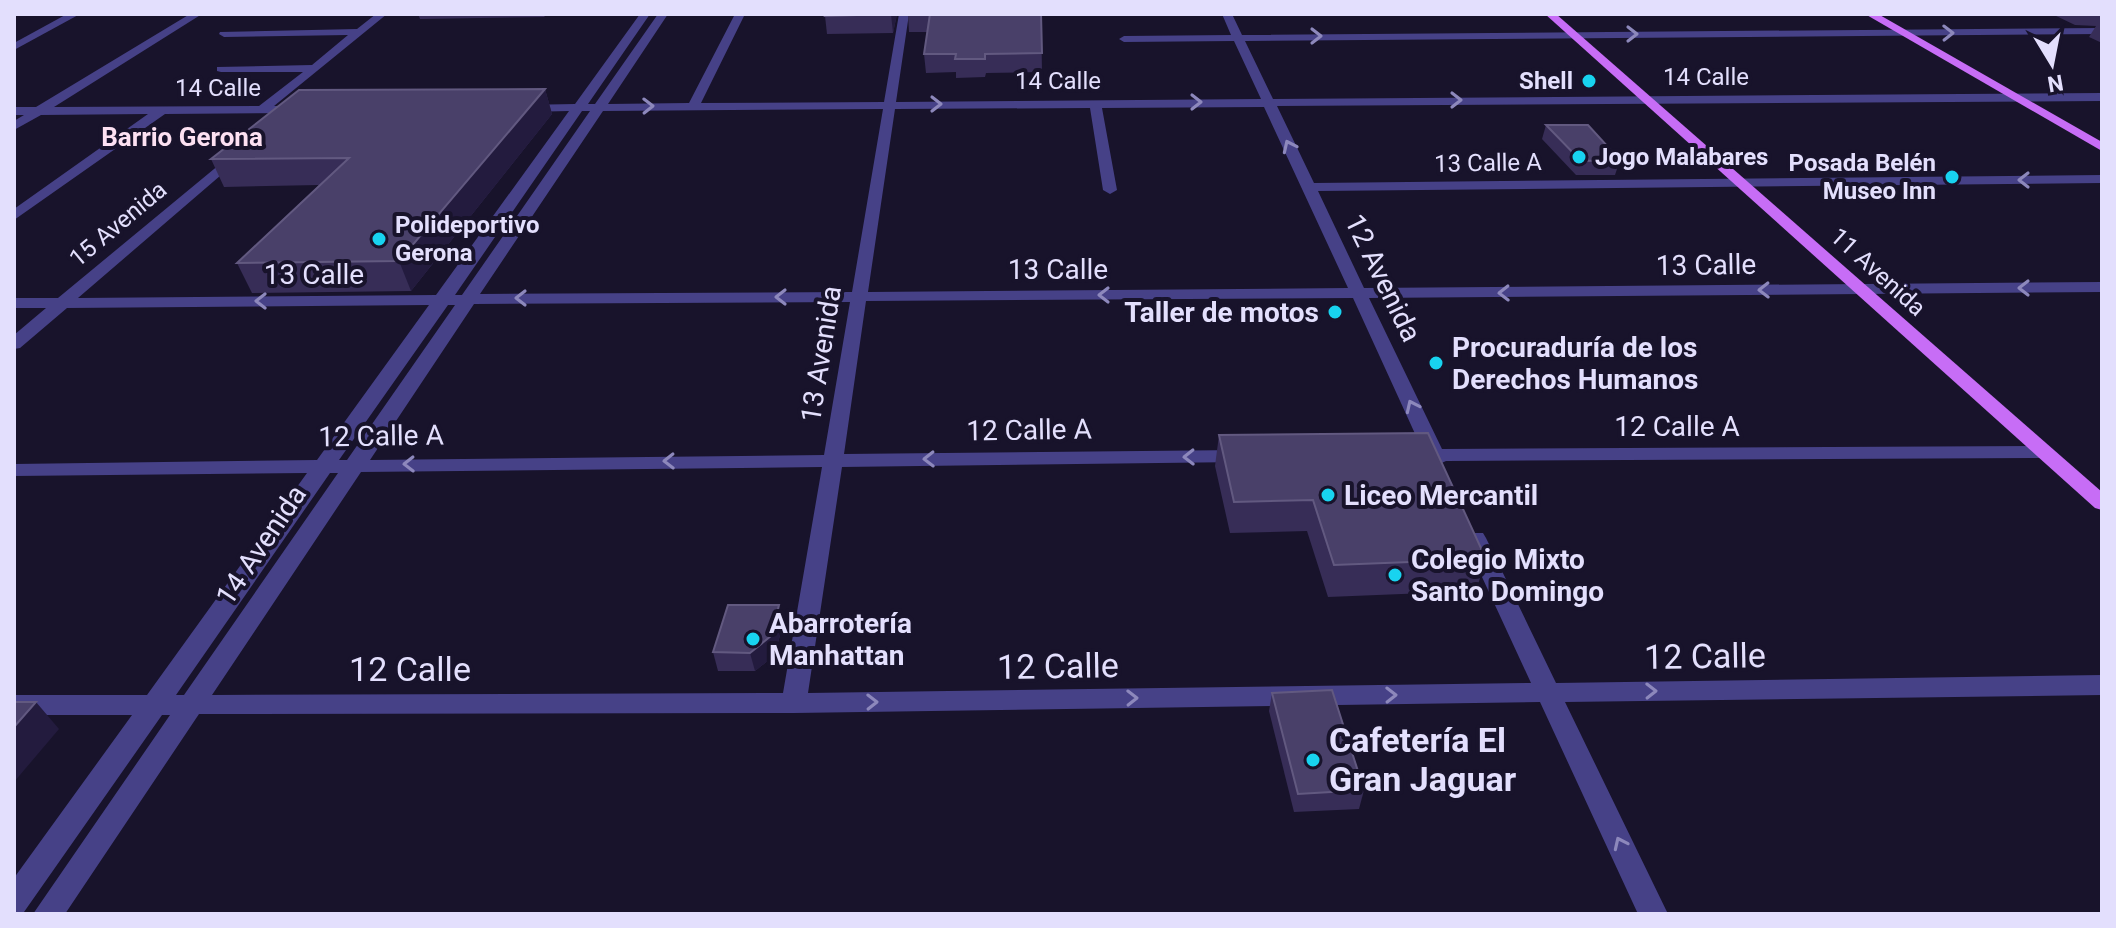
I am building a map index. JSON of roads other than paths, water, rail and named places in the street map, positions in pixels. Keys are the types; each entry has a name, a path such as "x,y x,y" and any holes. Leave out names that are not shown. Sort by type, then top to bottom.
{"main road":[{"name":"11 Avenida","path":"1550,14 2102,503"},
{"path":"1870,14 2102,147"}],"street":[{"path":"14,47 75,14"},
{"path":"14,126 197,14"},
{"path":"262,110 382,14"},
{"name":"14 Avenida","path":"48,914 352,464 454,299 579,107 645,14"},
{"name":"14 Avenida","path":"14,902 325,464 599,107 663,14"},
{"path":"694,105 740,14"},
{"name":"13 Avenida","path":"794,703 904,14"},
{"name":"12 Avenida","path":"1227,14 1444,473"},
{"path":"1124,39 2102,31"},
{"path":"224,34 359,32"},
{"path":"221,69 314,68"},
{"name":"14 Calle","path":"518,108 2102,97"},
{"path":"1095,103 1110,190"},
{"path":"268,127 289,110"},
{"name":"14 Calle","path":"14,111 316,110"},
{"path":"14,216 161,111"},
{"name":"15 Avenida","path":"14,344 245,148"},
{"name":"13 Calle A","path":"1307,187 2102,179"},
{"name":"13 Calle","path":"14,303 2102,287"},
{"name":"12 Calle A","path":"1389,455 2045,452"},
{"name":"12 Calle A","path":"14,470 325,464 1262,456"},
{"path":"1464,515 1653,914"},
{"name":"12 Calle","path":"14,705 190,702 794,703 2102,685"}],"place":[{"name":"Shell","path":"1589,81"},
{"name":"Jogo Malabares","path":"1579,157"},
{"name":"Posada Belén Museo Inn","path":"1952,177"},
{"name":"Polideportivo Gerona","path":"379,239"},
{"name":"Taller de motos","path":"1335,312"},
{"name":"Procuraduría de los Derechos Humanos","path":"1436,363"},
{"name":"Liceo Mercantil","path":"1328,495"},
{"name":"Colegio Mixto Santo Domingo","path":"1395,575"},
{"name":"Abarrotería Manhattan","path":"753,639"},
{"name":"Cafetería El Gran Jaguar","path":"1313,760"}],"district":[{"name":"Barrio Gerona","path":"182,137"}]}
